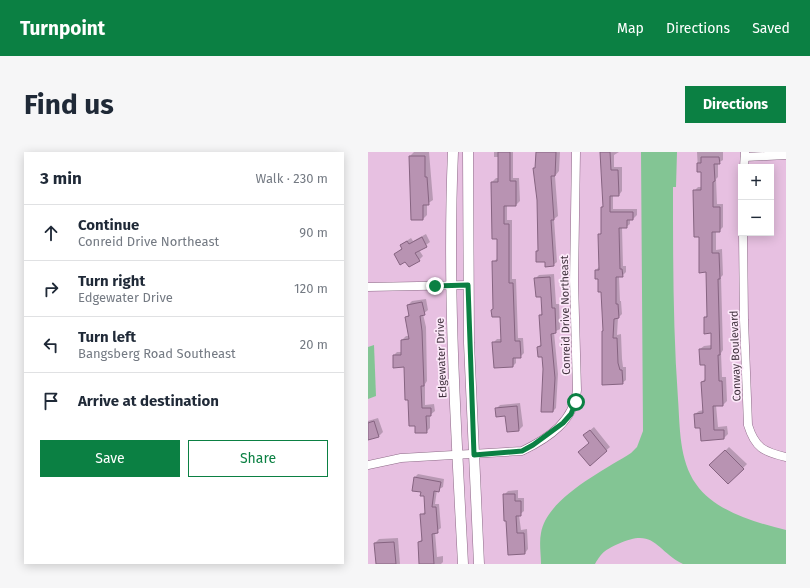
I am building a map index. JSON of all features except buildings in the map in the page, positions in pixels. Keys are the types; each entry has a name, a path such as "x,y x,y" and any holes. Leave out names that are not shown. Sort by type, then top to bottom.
{"street":[{"name":"Edgewater Drive","path":"453,152 451,286 457,455 463,564"},
{"path":"468,152 468,285 479,564"},
{"name":"Conreid Drive Northeast","path":"368,465 401,458 474,455 522,451 533,445 563,423 571,414 576,402 577,390 574,227 576,152"},
{"path":"745,155 786,155"},
{"name":"Conway Boulevard","path":"744,236 744,320 748,425 752,436 759,446 768,452 786,457"},
{"path":"368,288 468,285"}],"shaded area":[{"path":"641,152 677,152 676,187 673,187 674,320 680,432 686,465 696,484 714,502 725,509 762,524 786,530 786,564 683,564 654,542 640,538 630,539 610,548 602,554 595,564 541,564 541,533 545,520 554,508 565,497 592,477 631,453 637,447 643,431"},
{"path":"374,345 376,396 368,399 368,347"}],"route":[{"path":"435,286 468,285 474,455 522,451 533,445 563,423 571,414 576,402"}]}
